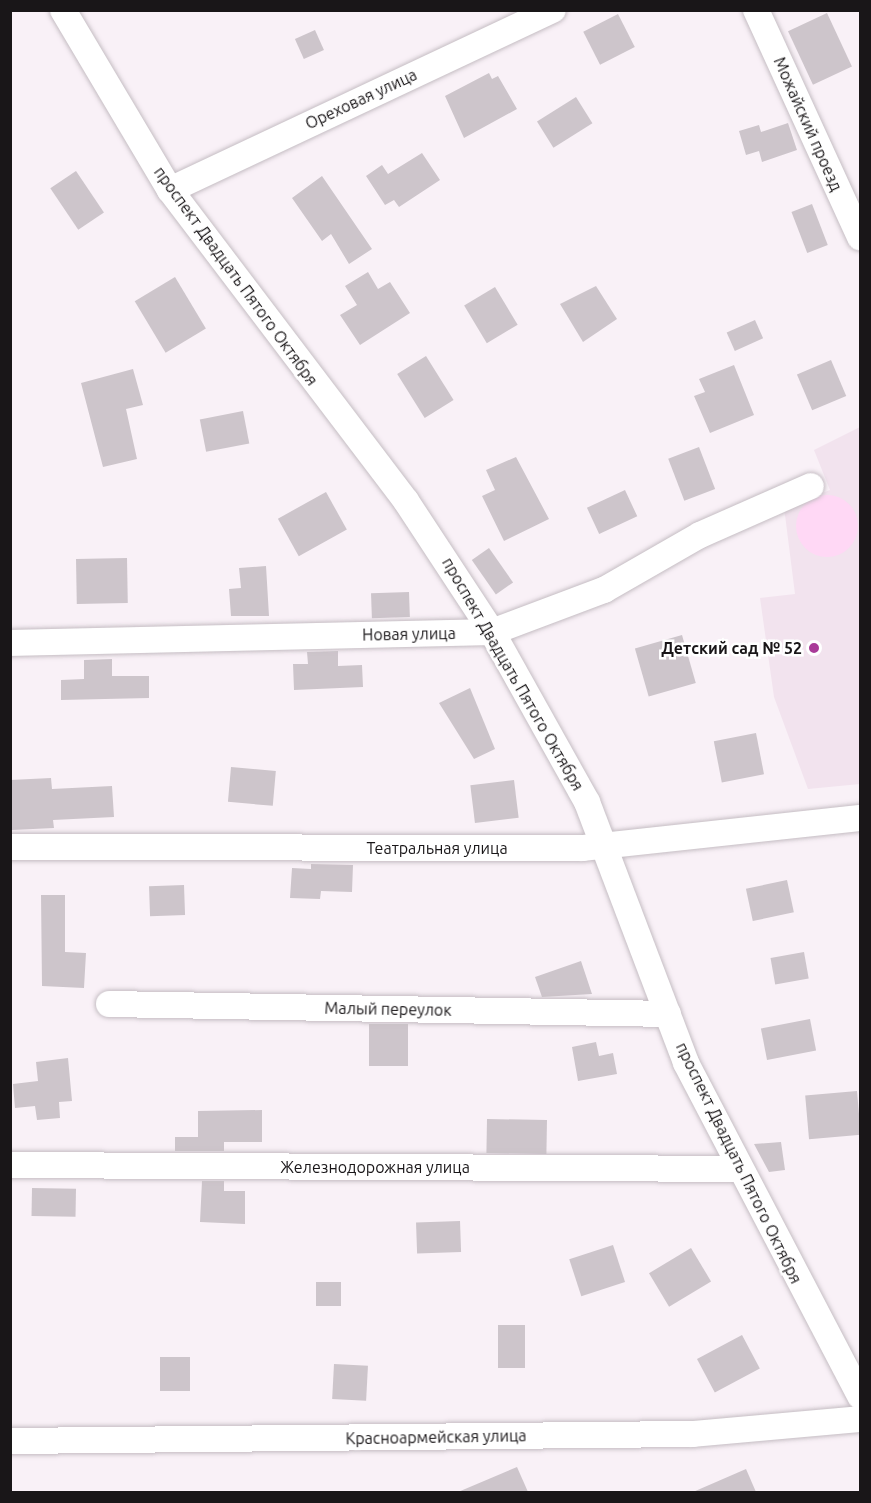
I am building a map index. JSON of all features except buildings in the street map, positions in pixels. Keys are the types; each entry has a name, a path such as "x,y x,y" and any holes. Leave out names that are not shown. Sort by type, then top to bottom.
{"street":[{"name":"проспект Двадцать Пятого Октября","path":"63,10 170,190 406,501 492,632 607,847 668,1014 740,1169 861,1396"},
{"name":"Ореховая улица","path":"170,190 552,10"},
{"name":"Можайский проезд","path":"756,10 861,237"},
{"name":"Новая улица","path":"10,643 492,632 604,590 700,535 810,486"},
{"name":"Театральная улица","path":"10,848 607,847 639,838 861,818"},
{"name":"Малый переулок","path":"109,1004 668,1014"},
{"name":"Железнодорожная улица","path":"10,1165 740,1169"},
{"name":"Красноармейская улица","path":"10,1441 693,1434 861,1419"}],"shaded area":[{"name":"Детский сад № 52","path":"860,427 860,784 808,789 774,697 760,598 795,594 784,507 830,490 814,450"},
{"path":"821,495 833,495 849,504 856,514 858,526 856,538 849,548 833,557 821,557 810,552 801,543 796,532 796,520 801,509 810,500"}],"place":[{"name":"Детский сад № 52","path":"814,648"}]}
